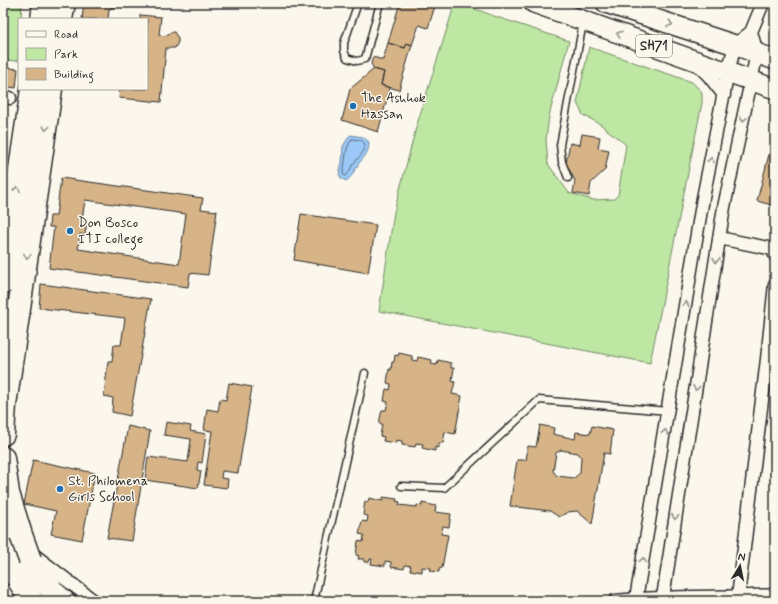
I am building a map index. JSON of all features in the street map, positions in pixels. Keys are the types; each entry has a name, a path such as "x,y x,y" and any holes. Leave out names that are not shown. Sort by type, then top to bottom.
{"highway":[{"path":"42,18 44,3"},
{"path":"61,18 64,3"},
{"path":"3,282 32,90"},
{"path":"3,434 6,397 51,90"},
{"path":"3,458 12,533 53,592 63,601"},
{"path":"3,550 10,567 32,601"}],"main road":[{"name":"SH71","path":"534,3 578,14 691,59 775,89"},
{"name":"SH71","path":"606,3 735,45 775,60"}],"street":[{"path":"636,599 703,198 728,72 735,45 752,32 763,3"},
{"path":"663,597 724,207 757,53 752,32"},
{"path":"691,59 705,72 724,95"},
{"path":"719,238 773,248 775,255"},
{"path":"738,597 775,284"},
{"path":"12,533 94,601"},
{"path":"615,601 663,597 738,597 775,595"}],"lane":[{"path":"358,3 344,43 344,52 347,58 357,61 365,59 380,3"},
{"path":"568,178 562,162 560,145 578,14"},
{"path":"314,601 365,373"},
{"path":"401,486 444,488 539,400 668,411"}],"green space":[{"path":"3,3 22,3 21,18 18,18 18,61 3,60"},
{"path":"455,3 460,3 569,41 549,116 546,139 548,164 569,193 593,200 614,199 618,195 626,145 600,124 583,115 577,103 589,47 692,82 702,92 702,103 650,363 379,311 394,212 417,124"}],"water":[{"path":"350,135 363,137 369,142 369,147 365,156 346,181 341,178 339,174 342,162 343,146"}],"building":[{"path":"84,3 116,3 115,7 109,9 108,18 82,18"},
{"path":"400,3 436,3 428,28 419,25 412,45 407,43 405,48 388,43"},
{"path":"140,15 161,17 159,35 165,36 171,32 174,32 178,38 175,48 166,48 161,102 119,98 120,90 148,90 148,18 140,18"},
{"path":"388,43 405,48 407,43 412,45 399,90 381,85 384,72 374,69 371,64 373,57 383,60"},
{"path":"3,67 18,69 16,88 3,86"},
{"path":"374,69 384,72 381,85 390,88 378,132 342,120 350,89"},
{"path":"775,131 775,206 757,201"},
{"path":"582,134 600,137 598,148 609,150 605,170 591,183 589,196 573,193 575,181 566,163 570,143 580,145"},
{"name":"Don Bosco ITI college","path":"61,178 203,198 201,209 217,211 208,275 190,273 188,287 49,268 54,227 49,227 50,216 56,216","holes":["85,200 186,214 179,264 78,249 80,234 85,235 87,220 82,220"]},
{"path":"301,214 376,225 368,273 294,260"},
{"path":"41,284 151,299 130,416 112,412 113,398 104,396 108,361 112,361 114,345 121,345 125,318 39,308"},
{"path":"399,353 412,356 412,360 417,361 418,357 432,360 431,364 437,365 438,360 451,363 451,368 454,368 452,381 455,382 452,394 462,396 455,434 445,432 443,443 439,443 439,448 435,447 435,451 422,448 423,444 416,443 415,447 402,445 402,441 396,440 396,443 383,441 384,437 380,436 382,424 379,423 382,410 386,410 388,402 384,401 386,389 390,390 391,384 387,383 389,369 391,370 395,355 398,356"},
{"path":"229,383 252,387 238,473 222,471 221,478 228,479 227,488 204,485 212,431 204,430 207,409 218,411 220,399 226,400"},
{"path":"166,422 191,426 190,431 206,434 202,463 198,462 197,470 201,471 198,488 145,480 148,457 188,462 191,439 164,435"},
{"path":"540,425 554,428 553,434 575,439 576,432 590,434 592,426 613,430 610,454 604,453 592,524 577,511 568,512 559,517 550,511 510,506 517,460 526,460 528,446 536,447","holes":["561,450 578,453 581,457 580,473 574,478 557,476 553,471 556,453"]},
{"path":"128,426 150,431 132,541 107,538"},
{"name":"St. Philomena Girls School","path":"33,460 95,473 82,540 51,534 56,511 24,504"},
{"path":"383,497 397,499 396,501 400,502 399,505 417,507 417,505 422,506 422,503 436,506 435,512 451,514 449,527 443,526 441,534 448,535 442,568 439,569 439,572 430,571 431,568 422,567 422,572 410,570 411,566 405,565 404,569 391,567 391,562 385,561 385,566 371,564 372,559 370,559 369,562 364,562 364,559 358,559 359,556 356,555 358,541 363,542 364,535 359,534 362,521 367,522 368,516 363,515 365,501 368,502 369,498 383,501"}],"place":[{"name":"The Ashhok Hassan","path":"353,106"},
{"name":"Don Bosco ITI college","path":"70,231"},
{"name":"St. Philomena Girls School","path":"60,489"}]}
